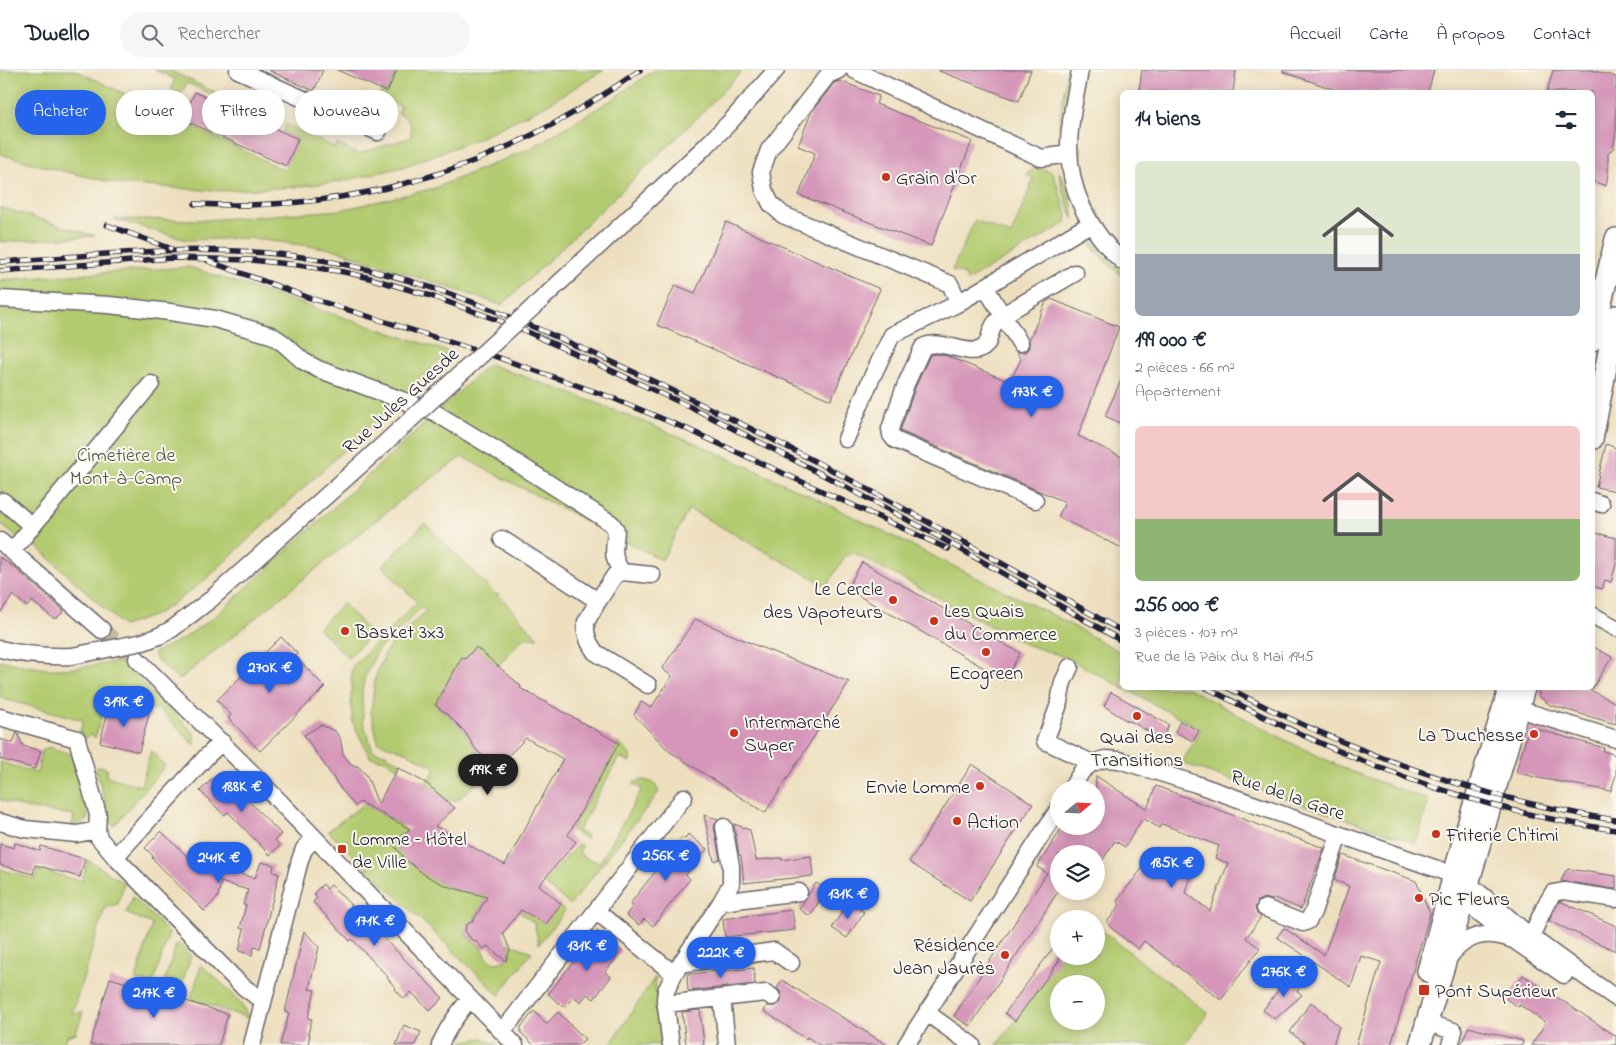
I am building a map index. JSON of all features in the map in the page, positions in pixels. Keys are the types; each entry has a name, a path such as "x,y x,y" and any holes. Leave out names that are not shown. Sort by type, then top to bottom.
{"main road":[{"path":"1595,407 1603,318 1616,239"},
{"path":"1420,1045 1446,962 1459,887 1486,764 1508,690"},
{"path":"1406,1045 1523,690"}],"street":[{"path":"238,70 295,95"},
{"name":"Rue Jules Guesde","path":"0,649 40,656 72,656 143,642 172,629 210,600 374,453 609,237 731,121 776,70"},
{"path":"839,70 828,75 769,150 761,172 764,190 771,204 782,215 950,284 959,302"},
{"path":"854,70 1041,158 1069,154"},
{"path":"1080,70 1070,136 1069,154 1072,174 1077,196 1090,224 1120,258"},
{"path":"846,439 892,334 959,302 1090,224"},
{"path":"1035,500 895,440 891,435 890,429 923,347 928,344 937,344 970,350 981,349 987,344 994,325 1003,315 1075,274"},
{"path":"985,287 1020,343"},
{"path":"0,299 109,305 170,312 215,319 271,335 303,361 318,369 434,412 611,523 616,530 613,550 614,557 622,572"},
{"path":"102,630 6,546 32,526 151,384"},
{"path":"3,501 32,526"},
{"path":"502,540 598,601"},
{"path":"648,685 596,652 589,642 586,622 615,575 622,572 652,575"},
{"path":"1595,617 1616,628"},
{"path":"137,659 222,742 515,1045"},
{"path":"1070,667 1064,682 1058,708 1045,741 1092,763 1077,780"},
{"path":"1509,690 1512,702 1518,709 1616,739"},
{"path":"0,717 77,739 98,814 97,830 99,838 115,857 241,985 256,996 264,999"},
{"path":"115,857 206,756 222,742"},
{"name":"Rue de la Gare","path":"1092,763 1105,759 1119,760 1177,778 1339,834 1459,887"},
{"path":"501,1031 510,1022 684,798"},
{"path":"0,822 25,829 77,834 97,830"},
{"path":"906,1045 1050,822"},
{"path":"671,1045 665,1004 666,991 678,968 729,889 732,879 724,827"},
{"path":"1265,908 1303,923 1308,921 1313,912 1339,834"},
{"path":"252,1045 300,860 304,849 314,839"},
{"path":"1459,887 1616,998"},
{"path":"1459,887 1515,941 1616,1009"},
{"path":"1531,937 1544,906 1553,893 1564,891 1616,899"},
{"path":"721,902 799,892"},
{"path":"596,911 678,968"},
{"path":"1446,962 1458,946 1471,938 1492,935 1515,941"},
{"path":"678,968 686,963 774,951 791,964"},
{"path":"665,1004 766,993 772,997"},
{"path":"722,998 727,1045"},
{"path":"440,1045 458,1014 470,999"},
{"path":"927,1013 972,1045"},
{"path":"1427,1023 1452,1038"}],"green space":[{"path":"0,70 75,70 117,90 116,135 192,135 192,126 202,131 202,135 211,135 284,170 298,139 285,133 286,124 295,128 295,135 308,135 335,148 337,144 358,154 411,137 409,123 398,113 401,106 398,105 398,90 388,90 397,70 604,70 546,105 479,138 403,167 343,181 295,187 217,191 118,184 0,154"},
{"path":"155,70 168,70 211,90 202,90 187,83 183,90 173,90 171,89 175,79"},
{"path":"654,70 743,70 689,126 502,305 333,249 248,238 187,240 114,219 206,220 341,210 435,188 531,148 613,99"},
{"path":"1067,70 1072,70 1062,130 1058,129"},
{"path":"1077,145 1081,145 1083,172 1091,199 1104,223 1120,242 1120,248 1101,226 1088,202 1078,161"},
{"path":"1033,169 1044,169 1053,173 1067,215 1066,223 967,281 965,275 952,270 975,220 1011,235 1034,178 1026,175"},
{"path":"1059,172 1073,208 1073,219 1062,188"},
{"path":"0,207 95,236 0,242"},
{"path":"1085,238 1094,243 1106,257 1120,268 1120,274 1104,260"},
{"name":"Cimetière de Mont-à-Camp","path":"189,267 449,352 205,580 173,604 153,616 123,626 29,539 16,537 0,523 0,280"},
{"path":"489,364 594,402 698,444 813,497 1051,614 1120,652 1120,686 1065,657 1025,644 854,553 845,556 827,586 689,509 662,560 462,457 405,497 179,680 157,660 154,653 184,638 217,615"},
{"path":"425,523 496,595 498,594 538,638 523,638 498,666 476,647 465,659 462,658 435,705 465,732 477,751 491,763 490,772 457,800 446,800 426,783 436,768 408,753 378,742 371,712 375,678 385,653 393,642 426,611 422,607 378,650 365,676 362,691 363,721 373,751 385,754 401,763 398,768 385,760 370,757 353,723 351,706 352,667 417,602 382,566"},
{"name":"Basket 3x3","path":"343,604 372,634 348,658 318,628"},
{"path":"0,660 50,669 77,668 121,661 194,733 195,746 159,709 107,697 95,738 91,734 85,739 80,732 83,720 0,698"},
{"path":"1128,690 1192,690 1287,741 1350,771 1429,800 1416,843 1182,763 1201,729"},
{"path":"619,743 631,756 630,762 619,757 578,831 587,836 586,839 571,830"},
{"path":"49,747 71,754 88,814 87,820 72,826 74,815 26,808 0,800 0,762 37,773 42,751"},
{"path":"151,750 165,766 114,826 110,821 96,768 102,766 108,770 106,776 141,786"},
{"path":"644,780 654,783 659,792 570,905 544,883 578,844 582,846 579,854 590,860 600,862 642,789 633,784"},
{"path":"364,804 400,824 407,831 392,843 412,864 446,886 473,894 488,896 472,922 466,926 465,931 467,936 482,948 488,959 496,963 505,961 510,953 508,943 532,952 499,995 328,831"},
{"path":"88,860 124,883 118,904 105,908 72,1014 83,1012 76,1033 67,1036 64,1045 0,1045 0,869 35,879 38,870 82,881"},
{"path":"133,897 169,933 153,984 136,980 152,924 126,913"},
{"path":"559,906 565,911 539,944 534,923 519,912 521,910"},
{"path":"1105,933 1208,1013 1184,1045 997,1045 1055,965 1105,965"},
{"path":"177,942 191,956 179,993 162,988"},
{"path":"201,965 235,997 248,1018 191,999"},
{"path":"655,977 661,1045 610,1045"},
{"path":"482,1038 498,1045 460,1045 464,1041"}],"building":[{"path":"268,70 323,70 314,90"},
{"path":"337,70 397,70 388,90 382,90"},
{"path":"939,70 1031,70 1019,101"},
{"path":"1142,70 1236,70 1233,90 1139,90"},
{"path":"1283,70 1434,70 1429,90 1336,90 1283,72"},
{"path":"1553,70 1592,70 1616,77 1616,132 1613,149 1608,153 1606,186 1595,182 1595,90 1548,90"},
{"name":"Grain d'Or","path":"840,81 879,96 876,104 972,141 931,246 799,195 815,153 798,146 811,113 834,83"},
{"path":"195,92 202,95 202,128 192,124 192,98"},
{"path":"285,133 298,139 286,166 217,135 285,135"},
{"path":"726,222 880,289 831,400 657,325 675,285 695,293"},
{"path":"1051,299 1119,327 1078,436 1120,456 1120,547 1058,517 1065,502 900,431 915,388 930,355 947,356 1010,382 1021,359 1016,352 1025,352 1029,348 1029,340 1046,302"},
{"path":"1120,382 1120,423 1105,416"},
{"path":"1606,444 1616,448 1616,491 1596,487"},
{"path":"1596,533 1616,538 1616,564 1611,582 1605,580 1602,589 1595,587"},
{"path":"0,557 64,611 57,618 53,618 32,601 27,607 13,595 0,613"},
{"name":"Les Quais du Commerce","path":"862,562 1020,653 1005,680 847,589"},
{"name":"Intermarché Super","path":"695,619 849,682 765,813 669,751 634,715 641,702 651,708 672,676 662,669"},
{"path":"281,637 298,654 295,656 325,687 260,751 228,718 231,715 217,700"},
{"path":"476,647 521,686 520,688 619,743 568,835 576,842 539,885 561,904 546,924 521,910 503,933 510,950 506,961 487,946 484,950 465,931 466,925 473,921 487,897 446,886 425,875 405,859 392,843 410,829 360,802 355,806 304,735 321,725 335,731 340,738 343,754 351,764 359,767 367,776 378,804 398,768 426,783 455,808 435,826 505,865 563,759 526,738 497,767 477,751 465,732 435,705 462,657 465,659"},
{"path":"1595,648 1612,657 1595,684"},
{"path":"1538,690 1590,690 1616,703 1616,724 1550,705 1540,697"},
{"name":"Quai des Transitions","path":"1111,692 1169,725 1162,739 1129,722 1104,706"},
{"path":"110,704 149,714 139,752 100,742"},
{"path":"1180,721 1199,731 1193,741 1175,732"},
{"path":"1529,727 1604,748 1603,751 1616,755 1616,775 1611,791 1538,778 1516,772"},
{"path":"17,732 23,746 41,751 35,769 0,759 0,739 13,743"},
{"path":"972,764 1033,804 970,901 909,862"},
{"path":"224,776 281,834 275,840 280,845 270,855 228,812 224,815 200,791 213,778 217,783"},
{"path":"1105,782 1147,809 1156,786 1324,848 1301,909 1274,898 1272,900 1264,898 1258,901 1255,909 1261,917 1246,938 1260,948 1221,1000 1144,941 1138,949 1111,928 1107,922 1120,905 1117,901 1144,866 1148,868 1156,858 1174,866 1178,862 1191,873 1185,892 1210,911 1228,863 1215,858 1219,846 1162,824 1159,828 1143,818 1125,847 1115,841 1105,856 1105,845 1051,845 1057,835 1105,835"},
{"path":"704,815 718,819 714,828 720,859 714,861"},
{"path":"734,824 750,830 756,860 781,858 781,860 811,856 813,876 744,883 741,855 739,855"},
{"path":"161,831 190,859 207,842 230,866 229,871 255,878 261,862 274,865 273,872 279,874 260,949 254,947 252,955 239,951 244,929 240,928 246,905 243,905 248,890 221,882 218,897 204,911 152,858 153,856 145,848"},
{"path":"688,834 707,849 686,875 690,879 653,926 644,919 639,925 626,915 633,906 630,904 682,837 685,839"},
{"path":"15,843 40,851 41,846 85,859 80,877 35,865 33,874 0,865 0,844 14,848"},
{"path":"1050,846 1050,900 1052,900 970,1026 954,1016 1047,873 1037,867"},
{"path":"1343,855 1416,881 1430,913 1391,1045 1356,1045 1381,962 1361,956 1351,987 1277,937 1284,928 1324,955 1349,886 1334,880"},
{"path":"1568,869 1616,876 1616,889 1561,881"},
{"path":"816,883 826,890 810,916 799,909"},
{"path":"323,884 327,889 331,885 443,998 430,1011 411,992 404,999 388,977 313,902 317,898 314,893"},
{"path":"848,902 864,912 847,938 832,928"},
{"path":"1559,902 1616,926 1616,951 1549,921"},
{"path":"792,910 795,930 725,937 723,919"},
{"path":"304,931 319,947 309,989 315,990 308,1018 312,1019 308,1034 310,1034 308,1045 280,1045 289,1013 285,1012"},
{"path":"597,931 622,951 605,972 611,977 594,999 587,994 581,1002 574,997 564,1007 548,994"},
{"path":"1050,952 1050,965 1056,965 1015,1021 1005,1013"},
{"path":"754,968 755,984 688,991 687,974"},
{"path":"1290,975 1303,984 1297,991 1302,995 1275,1019 1263,1010"},
{"path":"1523,975 1616,1036 1616,1045 1531,1045 1546,1023 1520,1005 1519,1007 1506,999"},
{"path":"110,978 228,1014 219,1045 90,1045"},
{"path":"782,980 887,1045 819,1045 807,1037 806,1039 764,1011 767,1006 776,1006 781,1002 781,993 777,988"},
{"path":"1311,1002 1339,1026 1333,1045 1307,1045 1290,1032"},
{"path":"700,1010 704,1045 686,1045 682,1012"},
{"path":"534,1011 546,1024 558,1012 585,1039 578,1045 534,1045 521,1033 521,1027"},
{"path":"404,1025 421,1032 415,1045 396,1045"},
{"path":"1468,1027 1523,1041 1522,1045 1461,1045"}],"tunnel":[{"path":"102,630 131,654"}],"railway":[{"path":"195,204 257,205 316,200 374,191 429,176 484,157 537,133 589,104 640,70"},
{"path":"107,225 172,249"},
{"path":"0,262 154,251 193,250 271,253 351,266 431,288 509,316 657,383 760,433 828,468 1120,630"},
{"path":"0,271 172,258 251,260 344,272 431,296 517,327 699,411 934,534 1120,640"},
{"path":"208,261 307,297 494,356 610,397 687,429 948,549"},
{"path":"1211,690 1256,713 1355,758 1457,795 1562,821 1616,830"},
{"path":"1232,690 1342,742 1420,771 1500,796 1588,816 1616,820"}],"place":[{"name":"Grain d'Or","path":"886,177"},
{"name":"Le Cercle des Vapoteurs","path":"893,600"},
{"name":"Les Quais du Commerce","path":"934,621"},
{"name":"Basket 3x3","path":"345,631"},
{"name":"Ecogreen","path":"986,652"},
{"name":"Quai des Transitions","path":"1137,716"},
{"name":"Intermarché Super","path":"734,733"},
{"name":"La Duchesse","path":"1534,734"},
{"name":"Envie Lomme","path":"980,786"},
{"name":"Action","path":"957,821"},
{"name":"Friterie Ch'timi","path":"1436,834"},
{"name":"Lomme – Hôtel de Ville","path":"342,849"},
{"name":"Pic Fleurs","path":"1419,898"},
{"name":"Résidence Jean Jaurès","path":"1005,955"},
{"name":"Pont Supérieur","path":"1424,990"}]}
